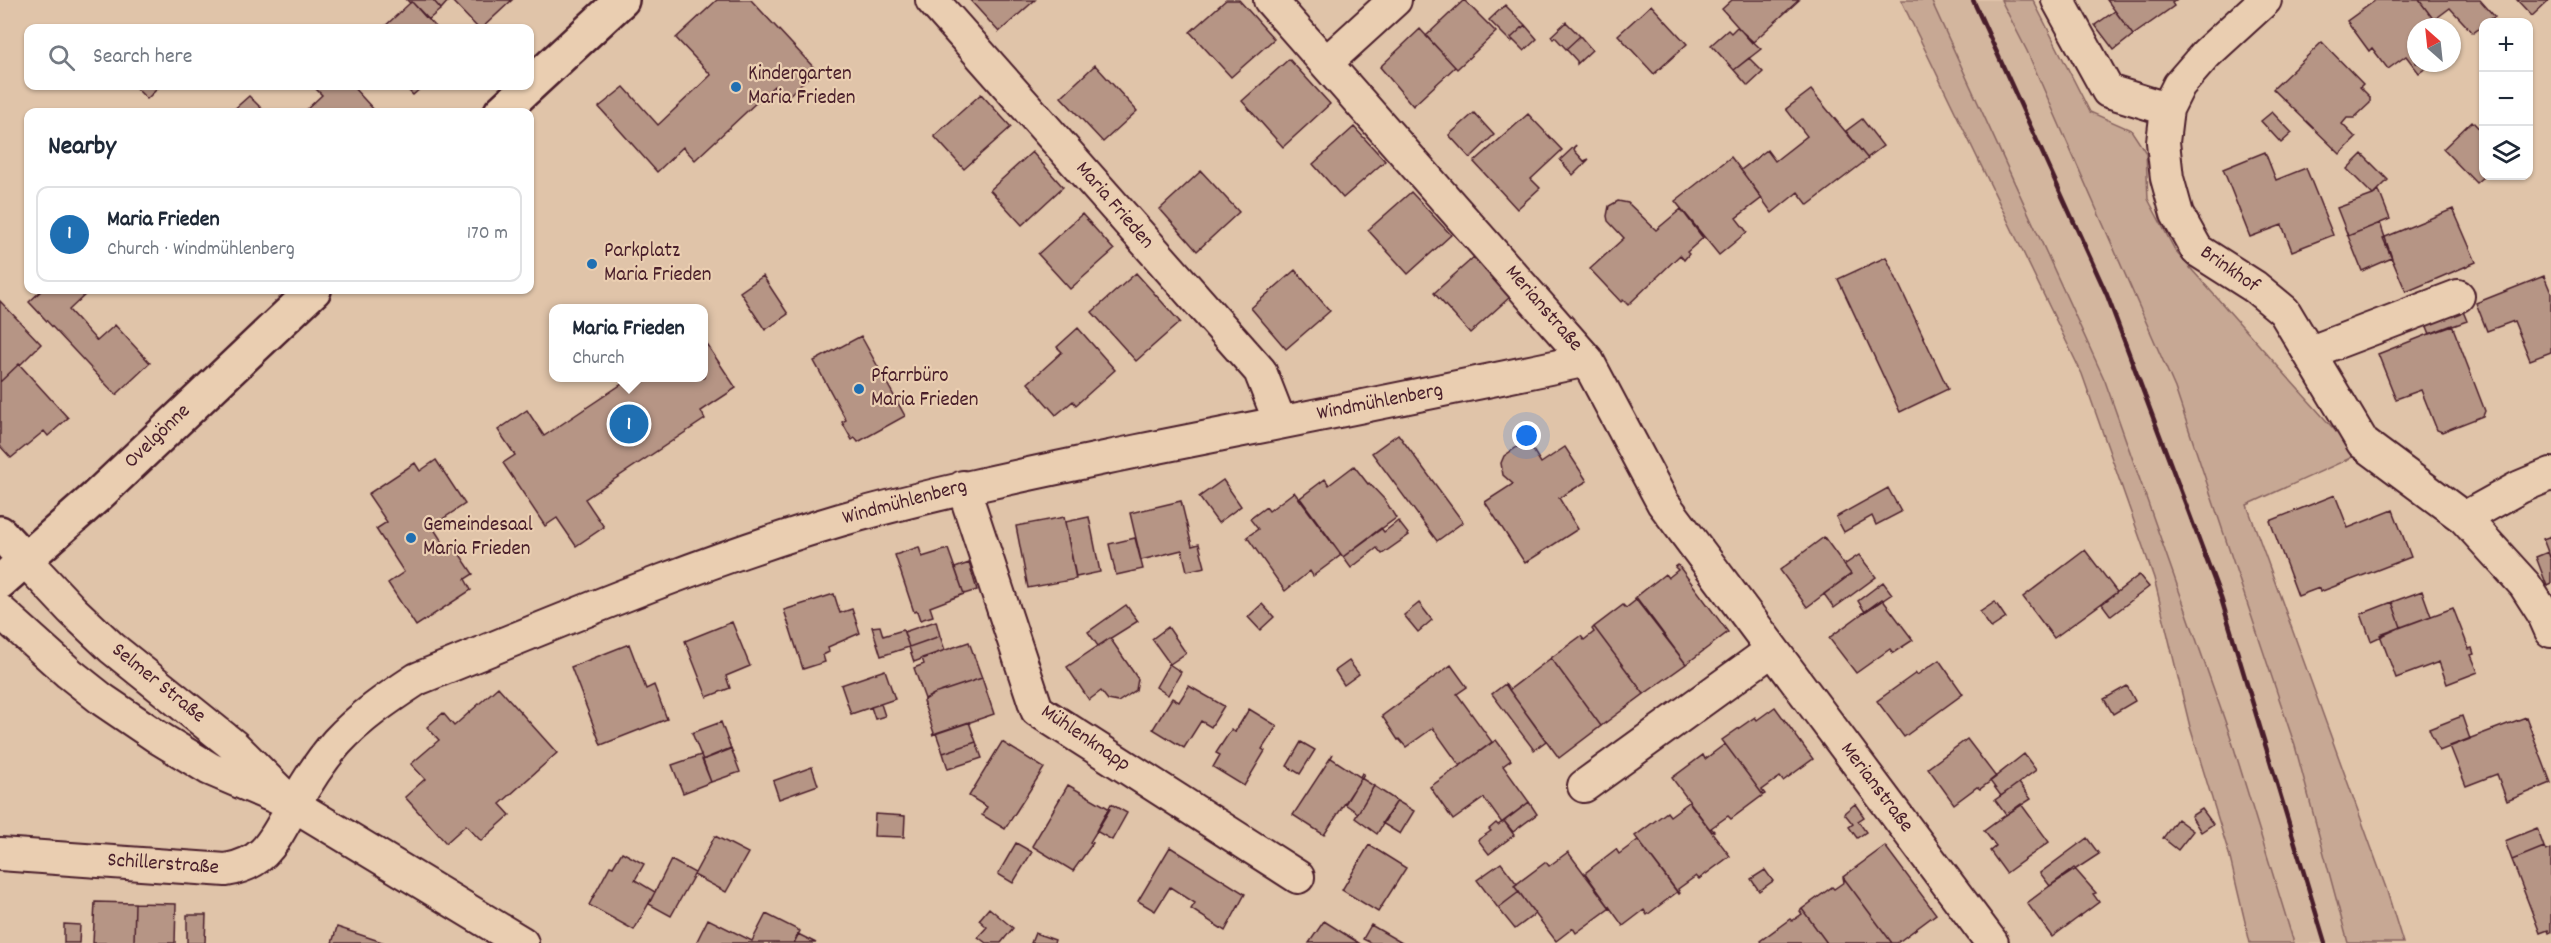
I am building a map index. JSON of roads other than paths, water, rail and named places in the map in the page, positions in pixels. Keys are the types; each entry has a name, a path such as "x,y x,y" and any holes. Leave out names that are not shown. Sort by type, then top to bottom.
{"main road":[{"path":"534,81 622,0"},
{"path":"505,108 525,90"},
{"name":"Ovelgönne","path":"0,582 86,506 310,294"},
{"path":"0,533 25,560"}],"street":[{"name":"Maria Frieden","path":"932,0 1260,371 1280,422"},
{"name":"Merianstraße","path":"1270,0 1587,360 1663,503 1772,650 1977,938"},
{"path":"1326,63 1395,0"},
{"path":"2058,0 2108,91 2167,109"},
{"name":"Brinkhof","path":"2265,0 2206,54 2179,85 2167,109 2163,142 2167,178 2176,214 2197,250 2255,287 2284,311 2311,352 2362,442 2464,518 2525,585 2543,613 2551,631"},
{"path":"2311,352 2458,296"},
{"name":"Windmühlenberg","path":"294,805 336,744 363,718 417,680 655,583 839,521 963,487 1429,394 1587,360"},
{"path":"2464,518 2520,487 2551,474"},
{"name":"Mühlenknapp","path":"963,487 1037,710 1298,877"},
{"name":"Selmer Straße","path":"25,560 112,648 234,746 294,805"},
{"name":"Selmer Straße","path":"0,611 69,673 159,738 210,770 294,805 522,943"},
{"path":"1584,786 1772,650"},
{"name":"Schillerstraße","path":"0,854 226,870 255,861 272,846 294,805"}],"railway":[{"path":"1973,0 2107,295 2221,598 2325,943"}],"place":[{"name":"Kindergarten Maria Frieden","path":"736,87"},
{"name":"Parkplatz Maria Frieden","path":"592,264"},
{"name":"Pfarrbüro Maria Frieden","path":"859,389"},
{"name":"Maria Frieden","path":"629,424"},
{"name":"Gemeindesaal Maria Frieden","path":"411,538"}]}
